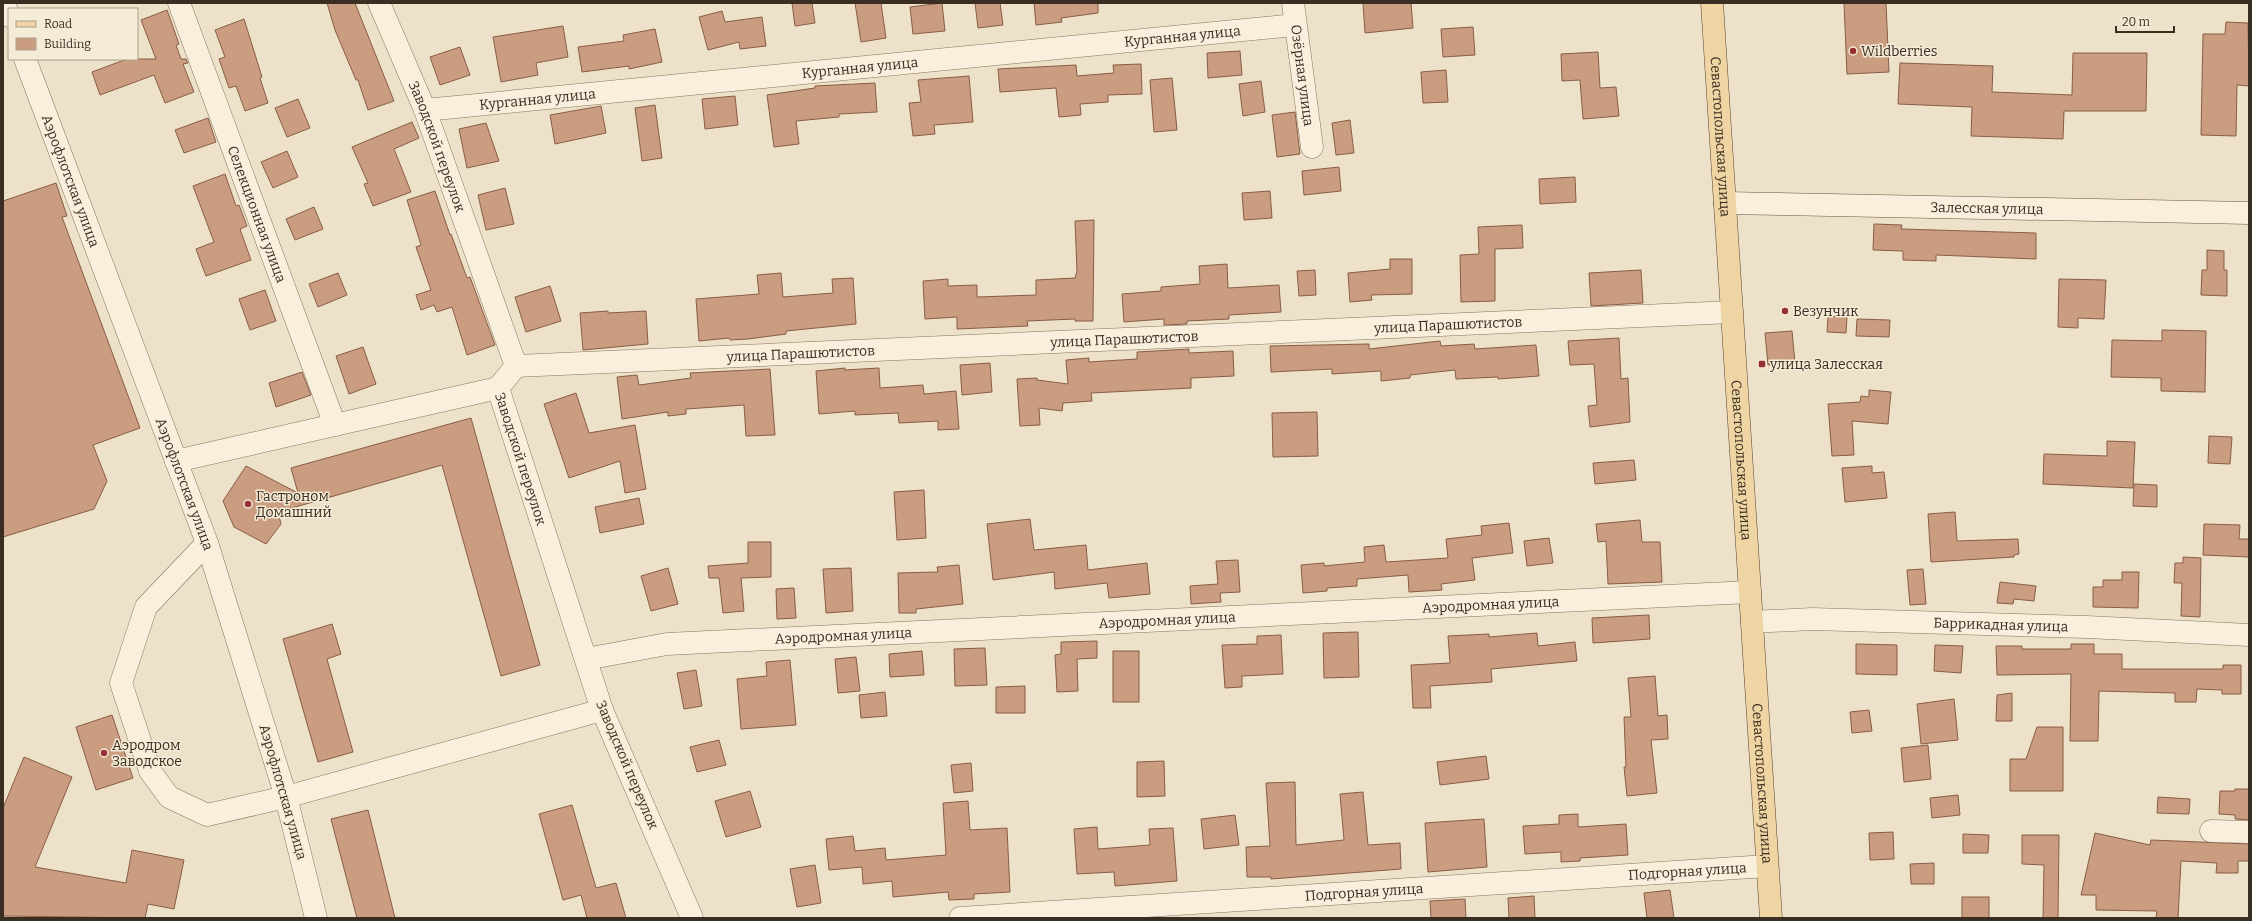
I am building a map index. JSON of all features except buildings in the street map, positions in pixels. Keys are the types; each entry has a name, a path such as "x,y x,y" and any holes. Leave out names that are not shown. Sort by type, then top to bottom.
{"main road":[{"name":"Севастопольская улица","path":"1712,3 1771,918"}],"street":[{"path":"4,3 8,13"},
{"name":"Селекционная улица","path":"179,3 334,425"},
{"name":"Заводской переулок","path":"379,3 424,110 516,366 498,388 602,710 692,918"},
{"name":"Озёрная улица","path":"1293,3 1312,147"},
{"name":"Курганная улица","path":"424,110 1295,25"},
{"name":"Аэрофлотская улица","path":"25,60 207,543 286,797 316,918"},
{"name":"Залесская улица","path":"1725,203 2249,213"},
{"name":"улица Парашютистов","path":"516,366 1732,312"},
{"path":"176,461 498,388"},
{"path":"207,543 146,607 121,682 150,771 169,797 207,815 286,797 602,710"},
{"name":"Аэродромная улица","path":"586,659 667,644 1750,592"},
{"name":"Баррикадная улица","path":"1752,622 1812,619 2087,627 2249,635"},
{"path":"2211,831 2249,832"},
{"name":"Подгорная улица","path":"960,918 1768,866"}],"place":[{"name":"Wildberries","path":"1853,51"},
{"name":"Везунчик","path":"1785,311"},
{"name":"улица Залесская","path":"1762,364"},
{"name":"Гастроном Домашний","path":"248,504"},
{"name":"Аэродром Заводское","path":"104,753"}]}
